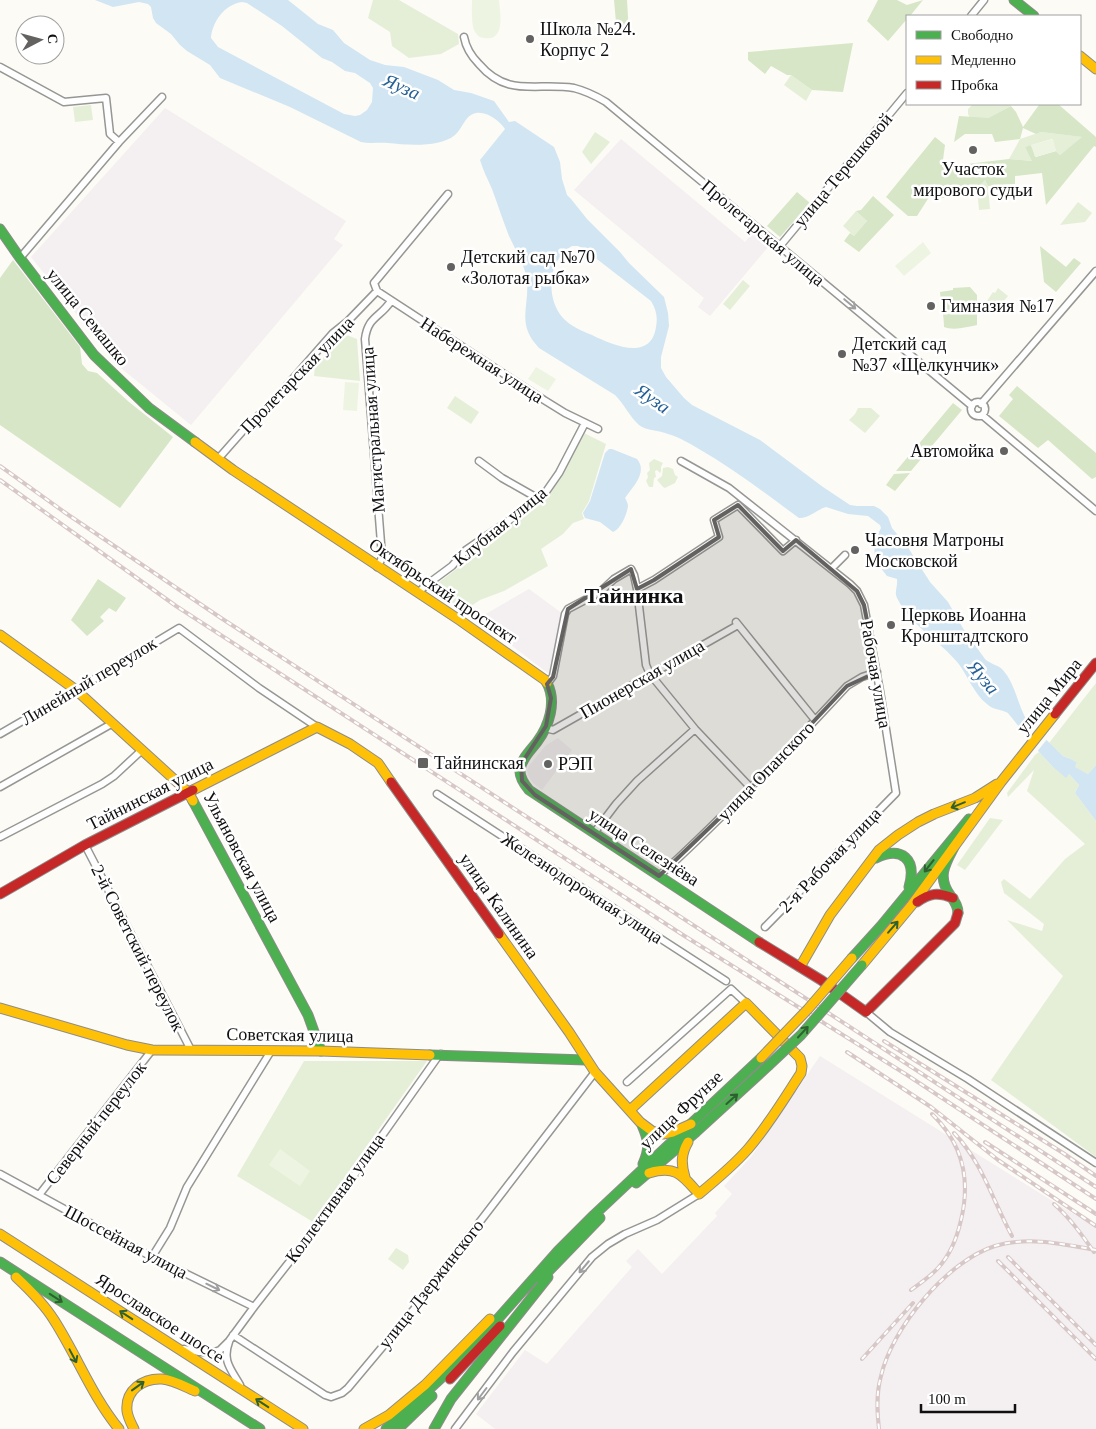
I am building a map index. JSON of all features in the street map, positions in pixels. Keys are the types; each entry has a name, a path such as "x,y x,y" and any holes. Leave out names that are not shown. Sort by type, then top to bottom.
{"main road":[{"path":"1014,0 1033,15"},
{"path":"1081,57 1096,69"},
{"name":"улица Семашко","path":"0,229 20,258 106,368 149,408 233,470"},
{"name":"Октябрьский проспект","path":"233,470 527,667 547,684"},
{"name":"Ульяновская улица","path":"0,635 76,690 188,792 308,1015 321,1051"},
{"name":"улица Мира","path":"1027,748 1096,663"},
{"path":"545,728 551,698 547,684"},
{"name":"Тайнинская улица","path":"0,894 85,845 316,727"},
{"name":"улица Калинина","path":"316,727 350,744 378,763 569,1032 586,1060 640,1122"},
{"name":"улица Селезнёва","path":"545,728 542,736 521,764 521,779 526,787 594,834 800,967 866,1012"},
{"name":"улица Фрунзе","path":"386,1429 430,1391 573,1241 641,1174 768,1066 800,1035 911,906 1027,748"},
{"path":"800,967 830,915 879,850 918,822 975,798 1001,782"},
{"name":"улица Фрунзе","path":"694,1128 817,1002 852,958 904,899 953,837 972,815 985,804"},
{"path":"866,1012 955,923 958,910 954,898 945,886 943,878 944,867 954,848"},
{"path":"872,860 884,853 893,852 902,855 908,860 912,868 913,878 904,899"},
{"path":"911,906 934,893 954,898"},
{"path":"630,1110 746,1003 800,1058 802,1063 802,1072 747,1150 732,1166 699,1194 684,1177 676,1172 664,1169 641,1174 649,1147 648,1137 640,1122"},
{"name":"Советская улица","path":"0,1008 127,1045 152,1050 321,1051 586,1060"},
{"path":"640,1122 652,1131 663,1134 694,1128"},
{"path":"684,1177 681,1155 694,1128"},
{"name":"Ярославское шоссе","path":"0,1234 303,1428"},
{"path":"364,1429 389,1415 426,1385 460,1352 535,1270 573,1241"},
{"path":"434,1429 451,1399 573,1241"},
{"name":"улица Фрунзе","path":"398,1429 464,1366 573,1241"},
{"path":"0,1263 260,1429"},
{"path":"0,1263 27,1287 54,1320 105,1413 119,1429"},
{"path":"134,1429 126,1408 128,1399 136,1387 151,1379 173,1382 217,1401"}],"street":[{"path":"972,15 984,0"},
{"name":"Пролетарская улица","path":"464,37 472,56 484,70 506,84 515,86 563,87 581,90 606,102 972,406"},
{"path":"0,66 64,102 106,98 110,134 119,142"},
{"name":"улица Терешковой","path":"780,246 906,94"},
{"path":"20,258 119,142 162,97"},
{"path":"377,291 374,283 448,194"},
{"path":"1096,271 981,404 972,406 974,414 982,415 1096,511"},
{"name":"Пролетарская улица","path":"218,459 248,425 269,406 333,333 351,318 377,291"},
{"name":"Набережная улица","path":"377,291 544,400 598,429"},
{"name":"Магистральная улица","path":"377,567 382,556 365,339 371,320 384,310 391,301"},
{"path":"981,404 985,409 982,415"},
{"name":"Клубная улица","path":"418,593 423,587 452,566 466,550 539,499 558,473 585,422"},
{"path":"479,461 502,478 539,499"},
{"path":"681,461 729,488 831,569 845,555"},
{"path":"637,589 654,580 719,537 714,520 738,505 783,551 796,540"},
{"path":"547,684 553,676 565,614 568,609 600,592 614,579 631,569 637,589 646,665 650,674 695,728 751,788"},
{"name":"Рабочая улица","path":"831,569 850,584 862,599 877,672 896,793"},
{"name":"Пионерская улица","path":"545,728 553,730 737,623 815,720"},
{"name":"Линейный переулок","path":"0,734 179,628 316,727"},
{"name":"улица Опанского","path":"659,876 751,788 847,686 862,677 877,672"},
{"path":"0,787 113,723"},
{"path":"594,834 616,804 637,781 695,728"},
{"path":"0,837 102,784 114,776 142,750"},
{"name":"2-я Рабочая улица","path":"765,927 896,793"},
{"name":"Железнодорожная улица","path":"437,794 726,981"},
{"name":"2-й Советский переулок","path":"85,845 191,1050"},
{"path":"627,1082 731,989 746,1003"},
{"path":"866,1012 890,1032 968,1079 1096,1163"},
{"name":"Северный переулок","path":"39,1195 152,1050"},
{"path":"152,1257 170,1228 187,1187 271,1051"},
{"name":"Коллективная улица","path":"175,1347 199,1352 210,1352 220,1350 231,1338 326,1215 441,1054"},
{"name":"улица Дзержинского","path":"231,1338 330,1398 342,1394 415,1308 595,1072"},
{"name":"Шоссейная улица","path":"0,1174 152,1257 254,1307"},
{"path":"455,1429 513,1352 592,1257 621,1236 665,1215 699,1194"},
{"path":"231,1338 226,1351 227,1363 243,1391"}],"highlighted area":[{"path":"738,505 783,551 796,540 857,591 864,605 877,672 847,686 751,788 659,876 535,795 522,781 521,764 546,726 551,698 547,684 553,677 568,609 631,569 637,589 654,580 719,537 714,520"}],"shaded area":[{"path":"165,108 346,221 334,239 343,245 191,425 116,364 31,257"},
{"path":"621,139 745,242 753,232 769,246 710,316 698,307 704,298 574,190"},
{"path":"529,589 563,614 549,674 477,619"},
{"path":"558,738 572,750 542,790 533,783 527,771 545,746"},
{"path":"820,1056 1096,1228 1096,1429 495,1429 476,1414 525,1350 547,1364 632,1267 626,1261 638,1249 662,1274 717,1216 715,1213 732,1194 724,1186 751,1157"}],"green space":[{"path":"373,0 399,0 458,34 459,44 441,54 409,58 392,46 390,32 368,18"},
{"path":"472,0 499,0 499,31 491,38 483,38 475,32 472,21"},
{"path":"614,0 627,0 629,33 617,33"},
{"path":"878,0 897,0 907,5 923,0 911,15 906,15 906,20 888,41 867,21"},
{"path":"853,43 843,92 812,90 791,75 787,75 771,66 765,74 748,60 748,52"},
{"path":"791,75 812,90 806,101 784,85"},
{"path":"91,105 93,120 75,122 73,107"},
{"path":"972,105 1011,106 988,118 971,120 968,109"},
{"path":"1039,105 1059,105 1096,137 1096,147 1094,146 1046,205 1042,173 1015,176 1015,184 988,186 985,180 972,194 941,198 933,191 917,216 908,216 886,197 935,137 945,145 942,167 1009,159 1032,161 1025,147 1031,145 1036,157 1056,151 1060,155 1082,137 1041,132 1036,134 1023,128 1020,139 995,142 992,134 965,134 954,142 959,116 988,118 1011,106 1023,127"},
{"path":"595,132 610,142 591,164 582,152"},
{"path":"1041,132 1083,137 1060,155 1056,151 1052,139 1025,147 1033,161 1009,159 1020,139"},
{"path":"1053,139 1056,151 1035,157 1031,145"},
{"path":"985,180 988,186 990,209 979,210 977,188"},
{"path":"797,192 810,203 780,237 767,226"},
{"path":"873,196 894,215 859,252 844,241 850,233 854,236 867,221 856,211 861,210"},
{"path":"1078,202 1092,213 1085,222 1060,225"},
{"path":"856,211 867,221 854,236 843,226"},
{"path":"923,242 931,253 904,276 895,266"},
{"path":"1040,246 1066,267 1074,258 1081,263 1056,292 1044,282"},
{"path":"13,260 80,347 82,364 88,371 97,373 129,402 173,437 120,508 0,425 0,278"},
{"path":"743,280 750,286 730,310 723,304"},
{"path":"970,287 977,295 977,325 956,329 944,327 940,292 953,290 953,288"},
{"path":"998,288 1008,296 997,309 987,301"},
{"path":"344,334 357,339 360,381 314,376 315,366"},
{"path":"536,367 556,379 548,391 528,379"},
{"path":"345,382 359,383 357,411 343,410"},
{"path":"1017,386 1096,453 1096,477 1092,479 1048,440 1038,448 999,416 1013,399 1009,395"},
{"path":"455,396 479,412 471,424 447,408"},
{"path":"953,403 962,410 911,471 896,471"},
{"path":"858,408 871,408 880,416 865,433 849,420"},
{"path":"584,433 606,444 589,501 582,513 584,519 573,523 563,534 541,549 548,566 504,591 480,600 464,611 431,588 462,565 475,548 546,498 562,476"},
{"path":"654,459 663,463 660,473 657,470 655,471 656,477 654,478 653,487 649,487 646,481 647,473 650,470 649,463"},
{"path":"663,468 673,469 678,477 675,483 665,488 657,480 662,476"},
{"path":"910,473 895,491 886,485 894,474"},
{"path":"98,579 126,598 116,612 109,608 100,617 104,621 87,636 71,620"},
{"path":"1096,683 1096,765 1088,774 1074,767 1077,764 1063,756 1049,743"},
{"path":"1039,752 1052,766 1069,774 1079,785 1075,793 1096,821 1096,1157 991,1080 1063,976 1007,920 1042,931 1044,924 1004,893 1001,882 1004,879 1030,899 1065,859 1085,844 1027,791 1034,770 1008,797 1007,793"},
{"path":"990,818 1003,820 965,870 957,865"},
{"path":"304,1061 427,1061 313,1222 237,1176"},
{"path":"280,1149 310,1171 300,1186 269,1165"},
{"path":"396,1248 408,1255 409,1262 403,1270 388,1259"}],"water":[{"name":"Яуза","path":"95,0 288,0 318,24 333,30 344,43 370,60 385,65 404,67 438,80 454,90 471,93 494,101 509,122 515,121 554,147 560,162 562,179 567,195 587,219 664,297 669,326 661,357 661,368 666,377 692,405 760,440 850,505 874,506 888,517 892,528 907,546 930,582 948,602 964,630 985,659 1000,668 1007,675 1028,722 1063,756 1077,763 1075,767 1088,774 1096,765 1096,821 1075,793 1079,785 1069,774 1066,778 1052,766 1008,713 989,706 982,700 958,663 917,625 903,608 896,596 897,579 887,576 874,562 875,540 881,528 880,525 868,516 848,514 826,507 806,517 799,518 737,473 680,438 639,425 615,395 539,348 527,330 525,321 527,285 525,270 509,236 480,160 505,129 497,120 489,115 472,114 455,135 432,144 413,145 361,142 290,107 220,78 210,65 187,51 171,34 156,23 151,7 148,4 139,2 113,7","holes":["242,2 247,3 282,26 322,58 345,71 355,73 370,83 373,88 372,102 367,110 355,116 344,114 218,47 211,38 217,20 230,6","572,246 584,249 651,301 656,313 657,323 653,338 647,344 639,348 630,348 610,343 573,326 560,314 555,304 551,283 556,264 561,255"]},
{"path":"609,449 637,459 641,469 638,479 625,498 628,506 625,517 619,528 613,532 600,522 585,518 583,513 590,501 605,453"}],"pier":[{"path":"1033,724 1048,738 1036,753 1023,736"}],"railway":[{"path":"0,466 67,514 221,618 1096,1187"},
{"path":"0,480 176,606 683,935 907,1075 1096,1199"},
{"path":"884,1041 1063,1153 1096,1176"},
{"path":"847,1052 931,1107 998,1160 1096,1226"},
{"path":"911,1290 932,1274 946,1258 953,1246 964,1205 965,1190 962,1163 951,1137 932,1114"},
{"path":"954,1133 964,1144 980,1169 1012,1236"},
{"path":"985,1142 1096,1214"},
{"path":"1054,1204 1071,1221 1094,1252"},
{"path":"879,1429 878,1389 887,1357 909,1318 924,1299 958,1266 977,1254 1007,1243 1046,1242 1096,1250"},
{"path":"1008,1257 1096,1345"},
{"path":"998,1261 1096,1359"},
{"path":"862,1359 913,1303"}],"traffic: fast":[{"path":"1014,0 1033,15"},
{"path":"0,229 94,355 149,408 195,442"},
{"path":"547,683 551,698 548,721 541,736 525,758 520,769 521,778 529,790 759,942"},
{"path":"193,801 308,1015 321,1051"},
{"path":"852,958 881,926 969,819"},
{"path":"954,847 945,865 943,876 946,888 956,903 958,913"},
{"path":"876,858 893,854 905,858 909,862 911,869 909,887"},
{"path":"768,1066 801,1035 862,965"},
{"path":"430,1055 586,1060"},
{"path":"386,1429 464,1357 558,1251 594,1215 761,1058"},
{"path":"636,1183 696,1132 768,1066"},
{"path":"642,1125 648,1144 643,1164"},
{"path":"541,1279 600,1218"},
{"path":"0,1262 260,1429"},
{"path":"434,1429 451,1399 548,1277"},
{"path":"398,1429 432,1396"}],"traffic: slow":[{"path":"1081,57 1096,69"},
{"path":"195,442 233,470 461,621 547,683"},
{"path":"0,635 76,690 188,792 193,801"},
{"path":"862,965 911,906 1001,782 1055,714"},
{"path":"193,790 317,727 350,744 378,763 391,782"},
{"path":"800,967 830,915 879,850 918,822 975,798 997,784"},
{"path":"499,934 595,1072 640,1122 652,1131 663,1134 691,1124"},
{"path":"761,1058 808,1009 852,958"},
{"path":"630,1110 746,1003 800,1058 801,1073 762,1131 748,1149 699,1194 678,1173 666,1170 649,1173"},
{"path":"0,1008 127,1045 152,1050 321,1051 430,1055"},
{"path":"685,1177 682,1159 688,1142"},
{"path":"0,1234 303,1429"},
{"path":"16,1277 50,1314 93,1390 119,1429"},
{"path":"364,1429 389,1415 425,1385 490,1319"},
{"path":"134,1429 128,1416 127,1404 132,1391 142,1383 162,1379 175,1382 195,1391"}],"traffic: jam":[{"path":"1055,714 1096,663"},
{"path":"391,782 499,934"},
{"path":"0,894 85,845 193,790"},
{"path":"917,902 934,894 953,898"},
{"path":"759,942 821,980 866,1012 955,923 958,913"},
{"path":"450,1379 500,1326"}],"place":[{"name":"Школа №24. Корпус 2","path":"530,39"},
{"name":"Участок мирового судьи","path":"973,150"},
{"name":"Детский сад №70 «Золотая рыбка»","path":"451,267"},
{"name":"Гимназия №17","path":"931,306"},
{"name":"Детский сад №37 «Щелкунчик»","path":"842,354"},
{"name":"Автомойка","path":"1004,451"},
{"name":"Часовня Матроны Московской","path":"855,550"},
{"name":"Церковь Иоанна Кронштадтского","path":"891,625"},
{"name":"Тайнинская","path":"423,763"},
{"name":"РЭП","path":"548,764"}],"district":[{"name":"Тайнинка","path":"634,595"}]}
